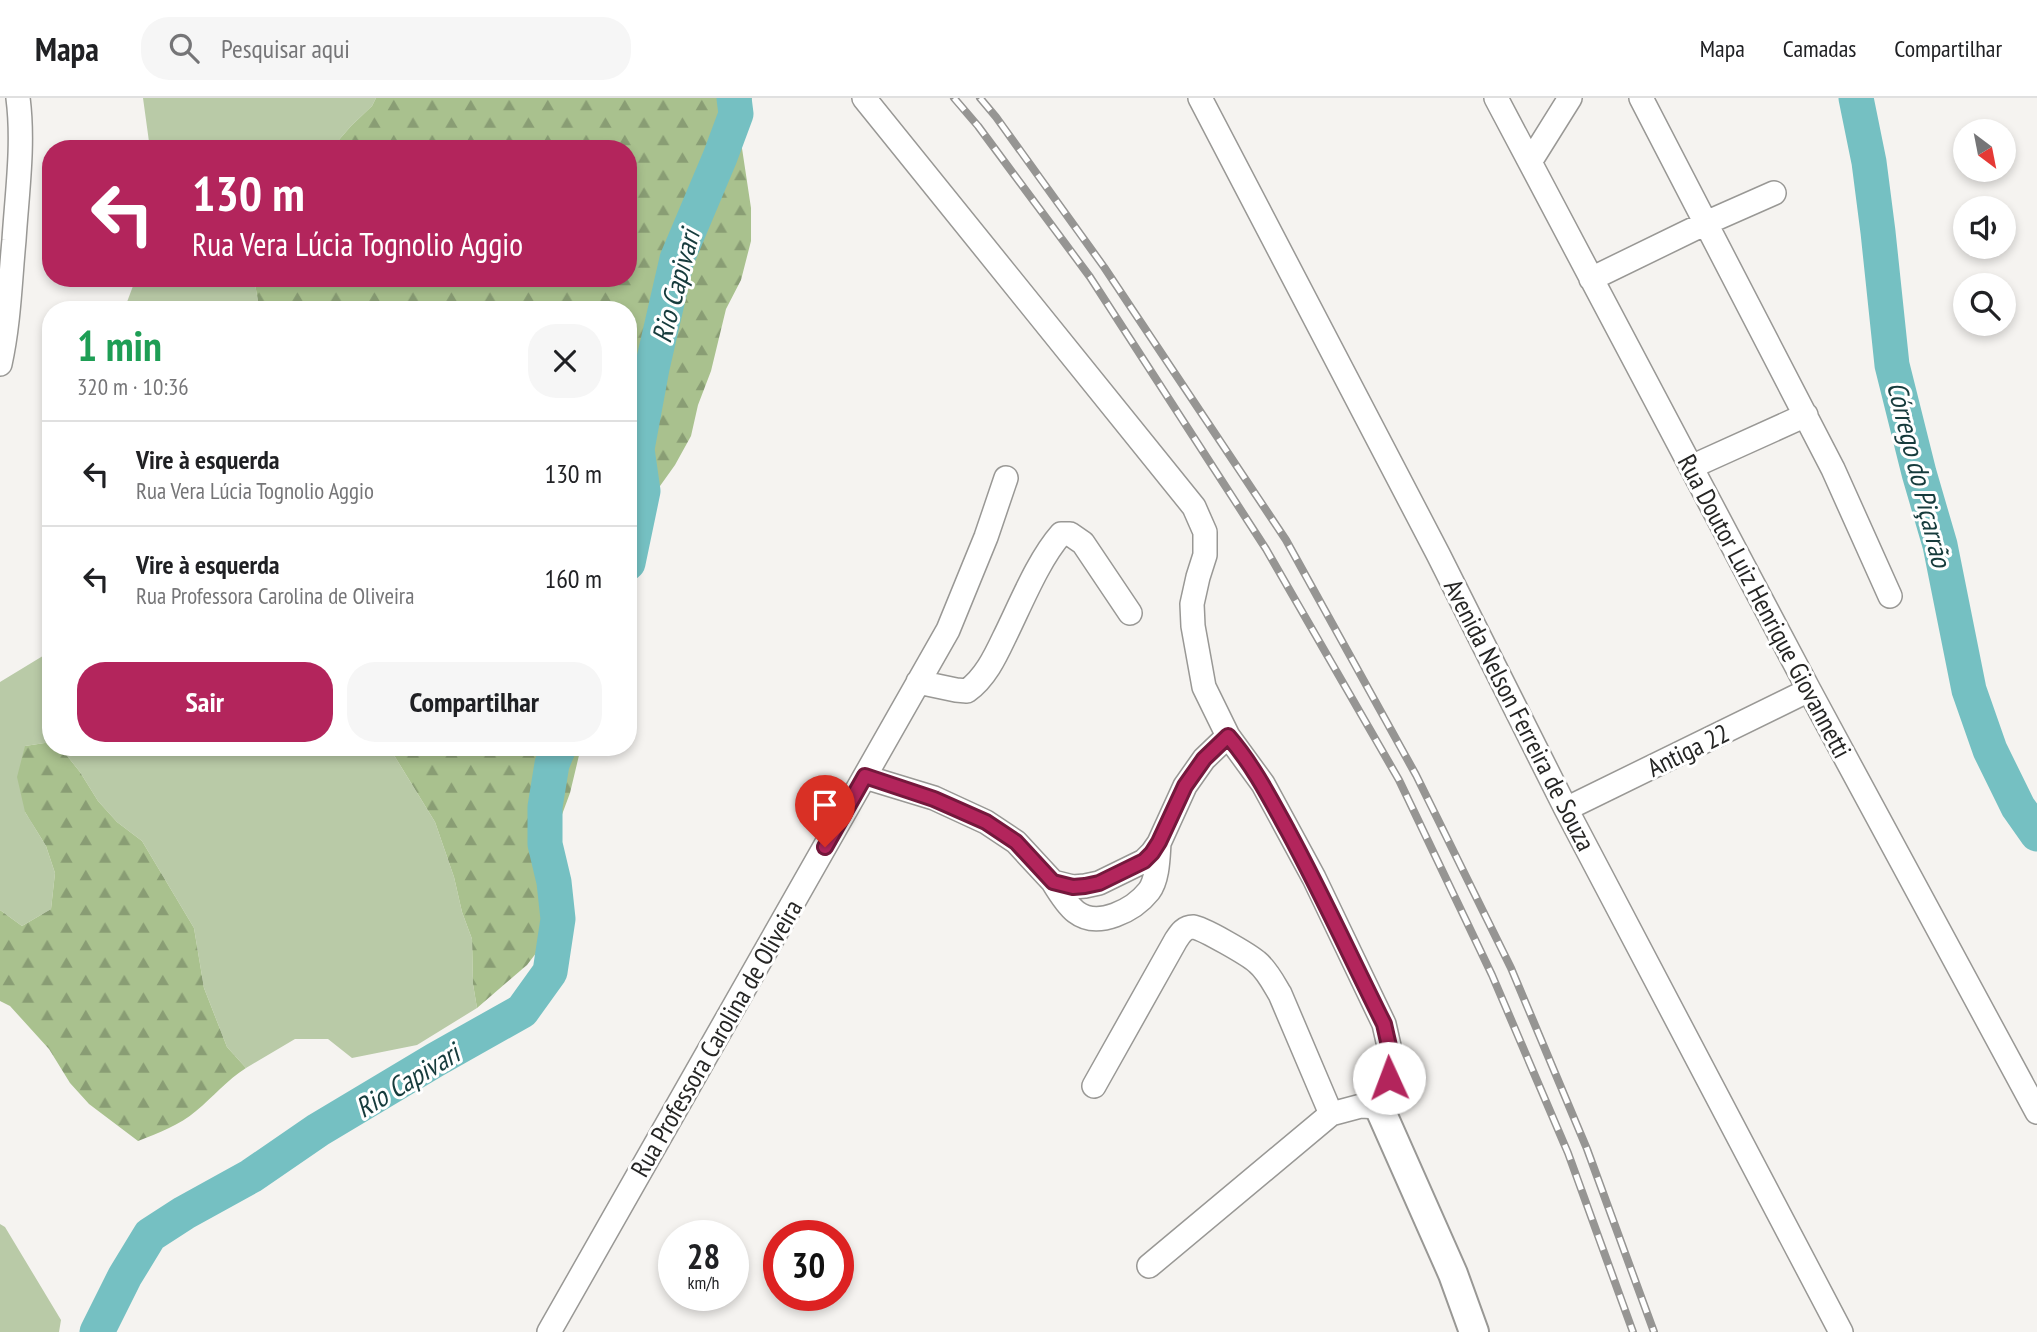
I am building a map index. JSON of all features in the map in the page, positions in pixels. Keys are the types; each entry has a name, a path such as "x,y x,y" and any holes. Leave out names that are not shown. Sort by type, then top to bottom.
{"street":[{"path":"0,364 7,335 7,235 19,155 18,98"},
{"path":"864,98 1194,507 1205,532 1205,555 1192,604 1193,626 1204,687 1228,736 1269,796 1314,878 1384,1024 1389,1046 1389,1078 1379,1107 1448,1262 1474,1332"},
{"name":"Avenida Nelson Ferreira de Souza","path":"1200,98 1438,554 1566,809 1841,1332"},
{"name":"Rua Doutor Luiz Henrique Giovannetti","path":"1496,98 1809,690 2037,1112"},
{"path":"1530,162 1570,98"},
{"path":"1641,98 1806,415 1848,499 1890,596"},
{"path":"1591,279 1774,193"},
{"path":"1691,467 1806,415"},
{"name":"Rua Professora Carolina de Oliveira","path":"548,1332 948,630 986,537 1006,478"},
{"path":"918,681 967,691 980,680 996,655 1040,566 1061,534 1070,534 1083,543 1130,613"},
{"name":"Antiga 22","path":"1566,809 1809,690"},
{"path":"1053,882 1073,887 1099,883 1144,861 1159,842 1185,786 1204,759 1228,736"},
{"path":"865,776 934,799 986,822 1016,842 1053,882 1075,912 1089,919 1114,915 1134,905 1150,889 1158,860 1159,842"},
{"path":"1094,1086 1176,940 1187,928 1194,927 1258,962 1269,976 1280,994 1331,1114"},
{"path":"1149,1266 1331,1114 1361,1106 1379,1107"}],"green space":[{"path":"143,98 376,98 372,106 339,140 149,140"},
{"path":"376,98 752,98 740,135 751,208 751,241 741,280 726,309 691,436 637,524 637,301 258,301 256,287 637,287 637,140 339,140 372,106"},
{"path":"133,287 256,287 258,301 127,301"},
{"path":"42,656 42,743 25,746 25,812 46,846 55,873 51,909 22,926 0,910 0,682"},
{"path":"42,743 42,756 67,756 98,801 117,822 142,841 194,928 204,988 227,1047 246,1068 190,1116 138,1141 89,1104 70,1083 49,1049 10,1006 0,1001 0,910 22,926 51,909 55,873 46,846 25,812 17,777 25,746"},
{"path":"67,756 395,756 435,822 454,877 472,939 473,984 477,1008 417,1045 352,1058 328,1039 295,1039 246,1068 227,1047 204,988 194,928 142,841 117,822 98,801"},
{"path":"395,756 579,756 570,793 557,828 546,907 546,940 527,965 477,1008 473,984 472,939 435,822"},
{"path":"0,1224 5,1227 61,1320 59,1332 0,1332"}],"waterway":[{"name":"Rio Capivari","path":"637,449 677,259 736,114 734,98"},
{"name":"Córrego do Piçarrão","path":"1856,98 1869,162 1892,365 1940,545 1969,690 1990,750 2018,807 2037,834"},
{"name":"Rio Capivari","path":"637,449 643,491 637,520"},
{"name":"Rio Capivari","path":"97,1332 125,1276 150,1235 251,1176 318,1130 522,1011 550,972 558,919 554,882 545,844 545,807 555,756"}],"railway":[{"path":"954,98 978,126 1090,277 1266,549 1399,780 1492,975 1568,1153 1633,1332"},
{"path":"980,98 1104,267 1286,540 1416,775 1511,968 1587,1149 1654,1332"}],"route":[{"path":"825,847 865,776 934,799 986,822 1016,842 1053,882 1073,887 1099,883 1144,861 1152,853 1185,786 1204,759 1228,736 1263,784 1314,878 1384,1024 1389,1046 1389,1078"}]}
